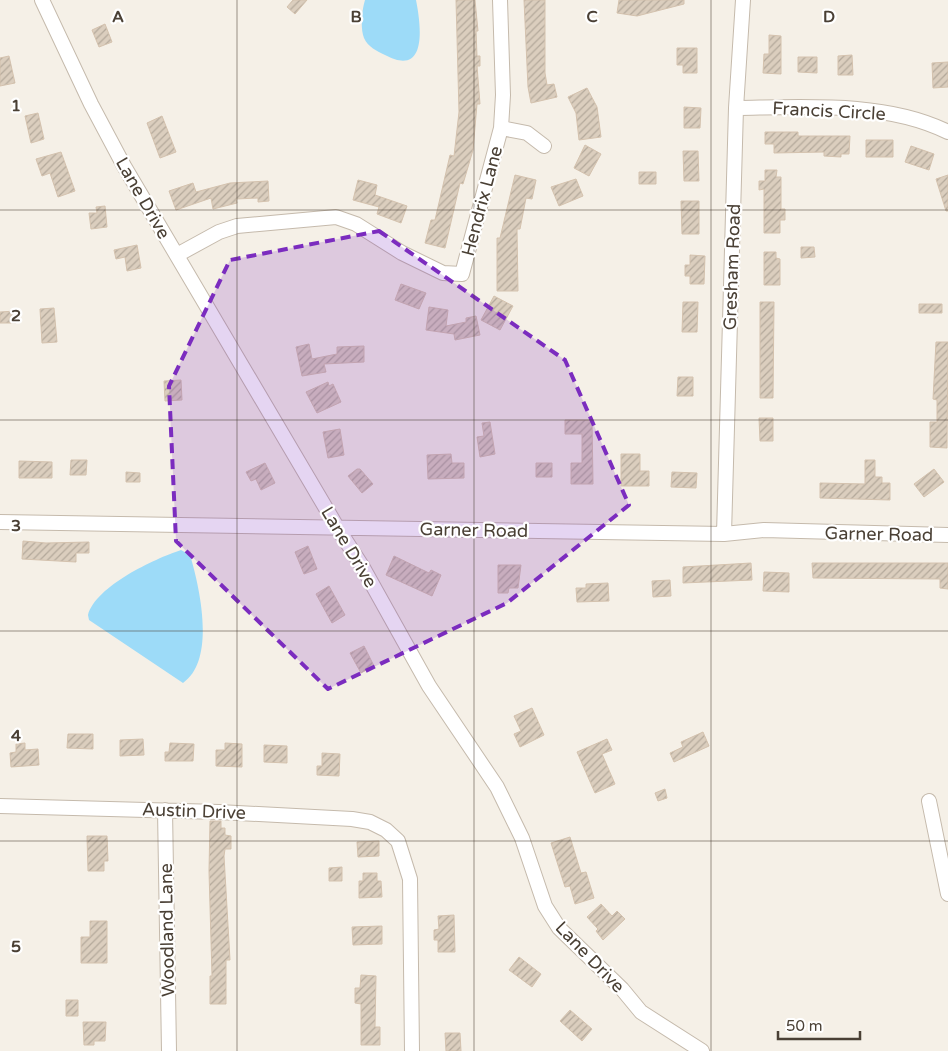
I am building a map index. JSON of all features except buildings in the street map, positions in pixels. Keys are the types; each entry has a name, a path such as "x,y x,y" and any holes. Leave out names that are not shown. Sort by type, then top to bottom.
{"street":[{"name":"Lane Drive","path":"42,0 124,166 336,527 362,566 429,686 497,787 522,838 545,906 559,928 622,989 641,1012 702,1051"},
{"name":"Hendrix Lane","path":"177,255 219,232 237,226 336,217 356,224 443,274 462,274 501,128 503,95 500,0"},
{"name":"Gresham Road","path":"724,534 736,108 743,0"},
{"name":"Francis Circle","path":"736,108 869,110 910,117 948,132"},
{"path":"501,128 526,133 544,146"},
{"name":"Garner Road","path":"0,522 724,534 764,530 948,535"},
{"path":"929,801 948,894"},
{"name":"Austin Drive","path":"0,806 165,810 352,819 370,822 386,830 398,841 410,879 412,1051"},
{"name":"Woodland Lane","path":"165,810 169,1051"}],"highlighted area":[{"path":"379,231 565,360 629,505 507,603 328,689 176,541 169,386 230,260"}],"water":[{"path":"365,0 416,0 420,34 415,54 409,60 399,60 385,55 368,44 364,38 362,24"},
{"path":"181,550 190,555 198,586 203,623 199,658 193,672 183,683 89,620 88,615 93,604 114,584 142,567"}]}
